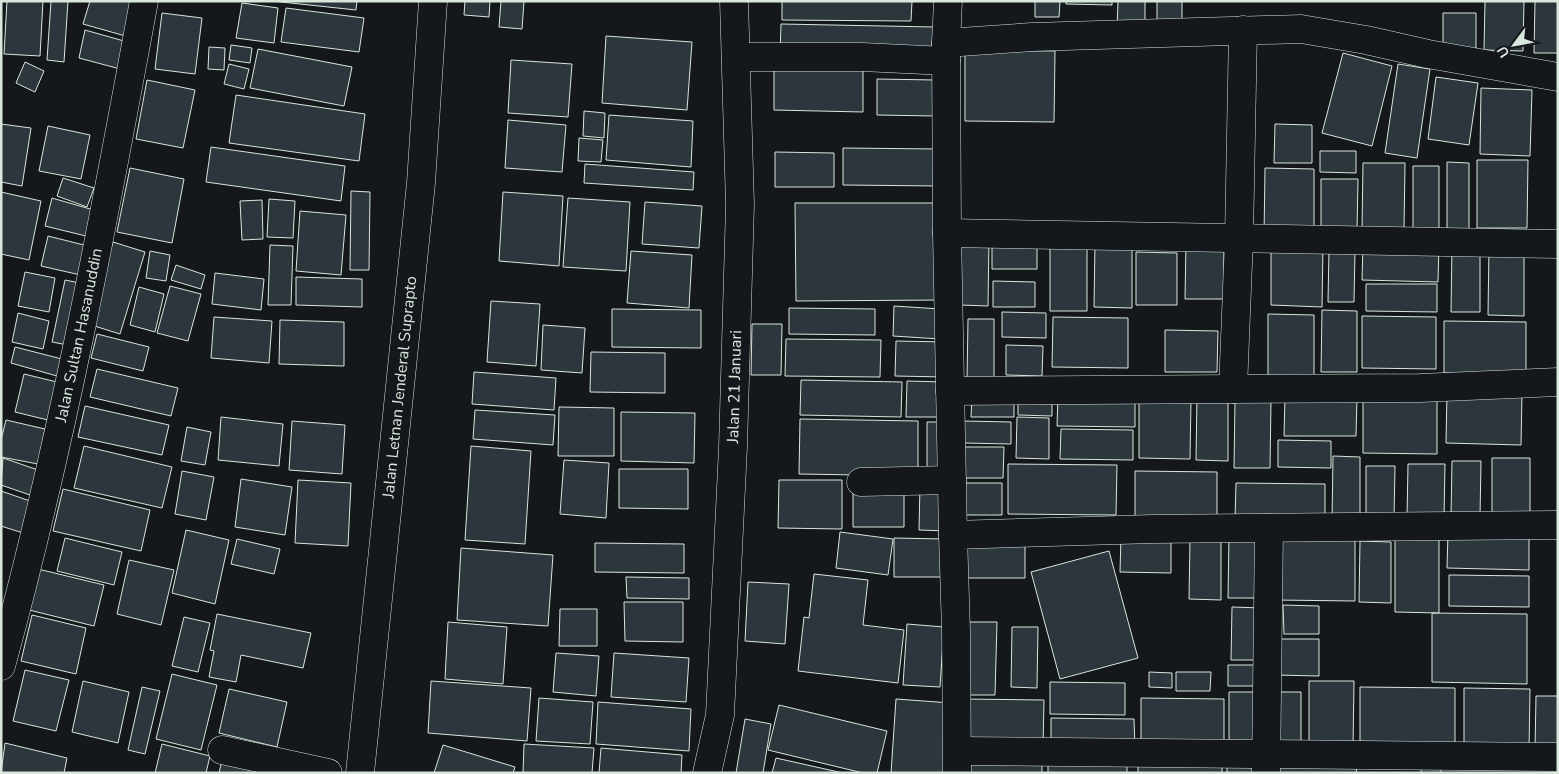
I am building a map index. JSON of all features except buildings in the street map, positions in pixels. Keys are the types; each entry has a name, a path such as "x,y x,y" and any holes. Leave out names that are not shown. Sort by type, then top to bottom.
{"street":[{"name":"Jalan Sultan Hasanuddin","path":"1,666 32,550 89,297 144,1"},
{"name":"Jalan Letnan Jenderal Suprapto","path":"360,773 421,183 433,1"},
{"name":"Jalan 21 Januari","path":"707,773 720,715 732,467 740,205 734,1"},
{"path":"948,1 946,52 947,233 958,762 1267,764 1558,757"},
{"path":"736,57 862,57 946,52 1042,37 1301,29 1558,77"},
{"path":"1233,389 1239,238 1243,30"},
{"path":"947,233 1558,244"},
{"path":"950,391 1420,388 1558,382"},
{"path":"861,482 952,480"},
{"path":"953,535 1269,528 1558,525"},
{"path":"1267,764 1269,528"},
{"path":"222,750 328,773"}]}
